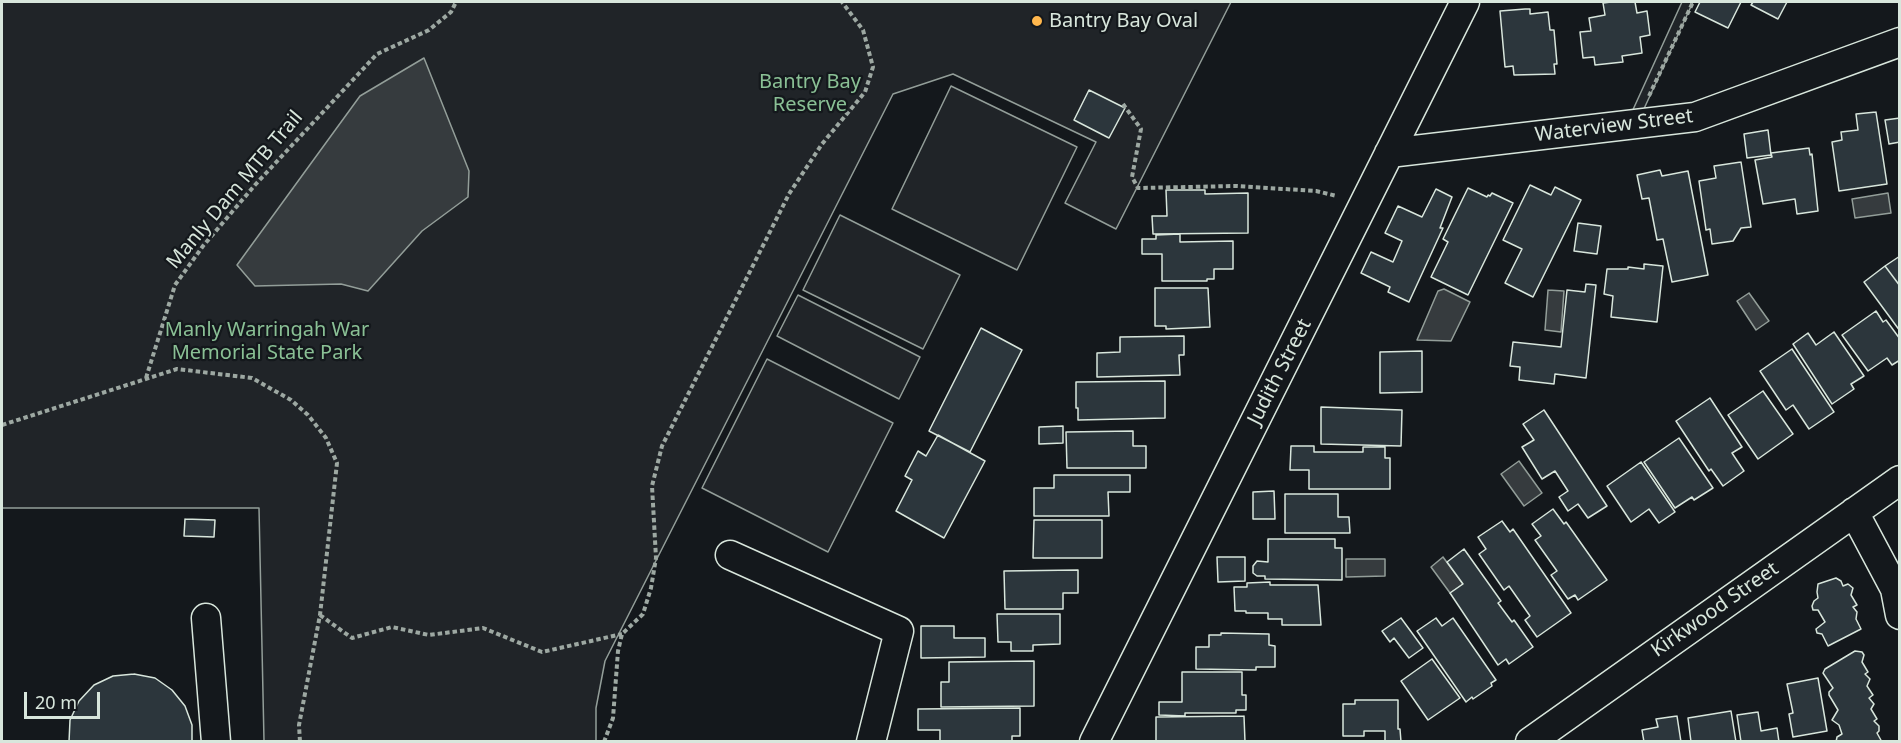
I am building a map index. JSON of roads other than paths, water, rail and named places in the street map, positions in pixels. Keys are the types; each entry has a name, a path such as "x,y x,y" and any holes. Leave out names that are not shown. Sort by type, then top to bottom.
{"street":[{"name":"Judith Street","path":"1094,741 1465,2"},
{"name":"Waterview Street","path":"1389,153 1695,117 1899,42"},
{"name":"Kirkwood Street","path":"1530,741 1899,480"},
{"path":"1854,512 1895,589 1899,615"},
{"path":"730,555 899,631 871,741"},
{"path":"206,618 216,741"}],"place":[{"name":"Bantry Bay Oval","path":"1037,21"}],"park label":[{"name":"Bantry Bay Reserve","path":"810,94"},
{"name":"Manly Warringah War Memorial State Park","path":"267,342"}]}
